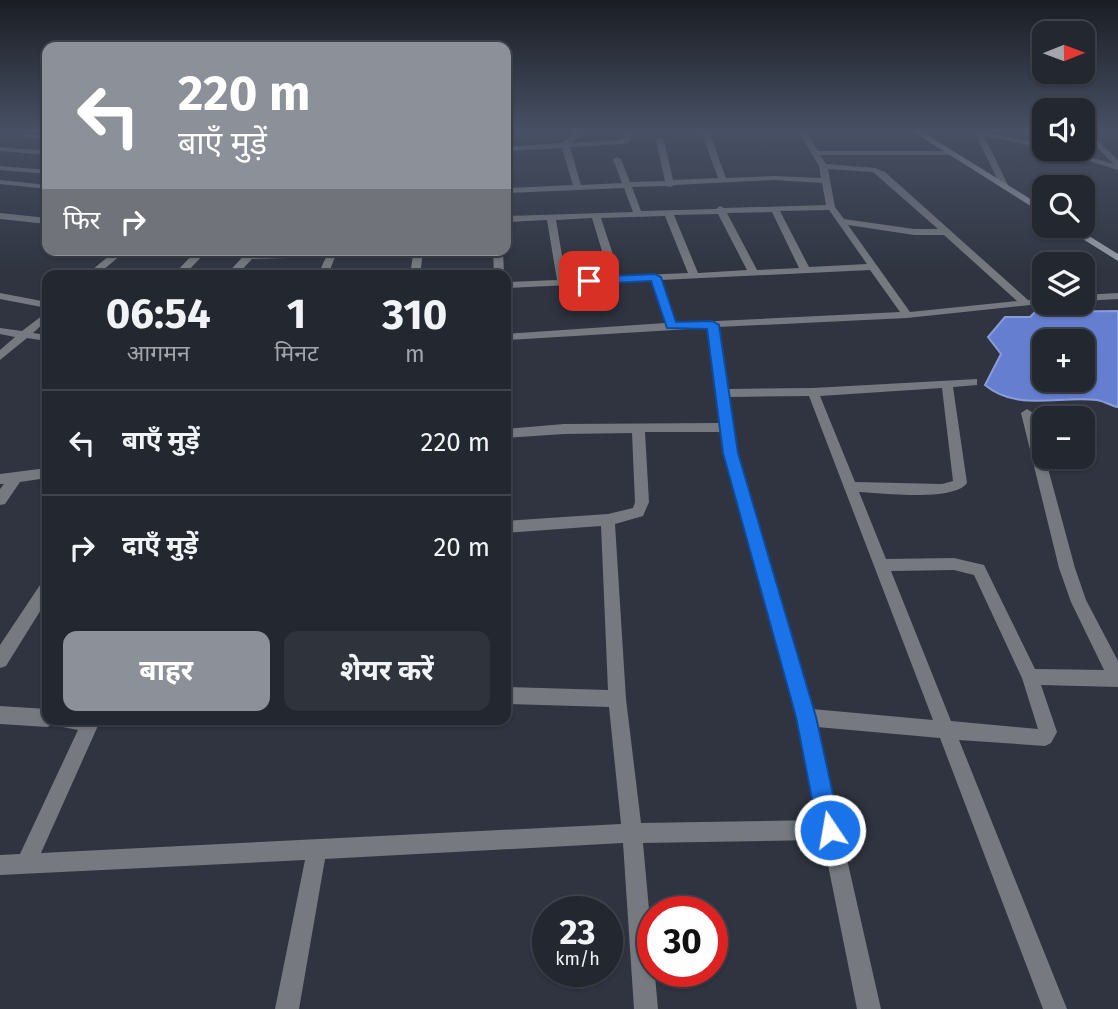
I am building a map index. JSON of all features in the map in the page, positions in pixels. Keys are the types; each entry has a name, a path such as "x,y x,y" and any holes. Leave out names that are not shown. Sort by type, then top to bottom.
{"street":[{"path":"575,178 578,188"},
{"path":"625,178 638,214"},
{"path":"668,178 670,185"},
{"path":"722,178 723,182"},
{"path":"511,191 785,178"},
{"path":"787,178 824,181 831,206 839,221 906,315"},
{"path":"884,178 1025,302"},
{"path":"991,178 1032,204"},
{"path":"1001,178 1005,187"},
{"path":"0,182 42,186"},
{"path":"511,219 831,206"},
{"path":"774,208 806,271"},
{"path":"720,209 754,274"},
{"path":"668,212 694,275"},
{"path":"0,216 42,221"},
{"path":"596,216 616,280"},
{"path":"551,217 562,282"},
{"path":"839,221 948,234"},
{"path":"1086,238 1118,258"},
{"path":"97,270 115,256"},
{"path":"183,270 197,256"},
{"path":"236,270 249,256"},
{"path":"511,285 873,267"},
{"path":"655,277 671,326"},
{"path":"0,296 42,304"},
{"path":"1095,298 1118,296"},
{"path":"511,337 906,315 1032,302"},
{"path":"0,356 42,320"},
{"path":"712,325 725,427 806,717 869,1009"},
{"path":"0,331 42,337"},
{"path":"721,393 973,383"},
{"path":"851,487 942,489 954,488 960,483 947,384"},
{"path":"813,391 1055,1009"},
{"path":"1027,413 1071,579 1094,634 1118,679 1030,677"},
{"path":"511,433 564,429 725,427"},
{"path":"511,527 608,520 630,516 641,508 638,428"},
{"path":"0,500 7,479 42,474"},
{"path":"608,520 617,699 632,832 646,1009"},
{"path":"806,717 1045,737 1048,732 1030,677 979,570 954,564 881,565"},
{"path":"0,660 42,595"},
{"path":"511,696 617,699"},
{"path":"0,715 42,719"},
{"path":"26,864 89,725"},
{"path":"0,865 632,832 830,830"},
{"path":"287,1009 317,848"}],"water":[{"path":"1095,311 1118,311 1118,407 1097,400 1039,401 1011,398 985,385 1001,354 988,337 1005,317 1095,315"}],"route":[{"path":"589,281 655,277 671,326 712,325 725,427 731,453 806,717 830,830"}]}
